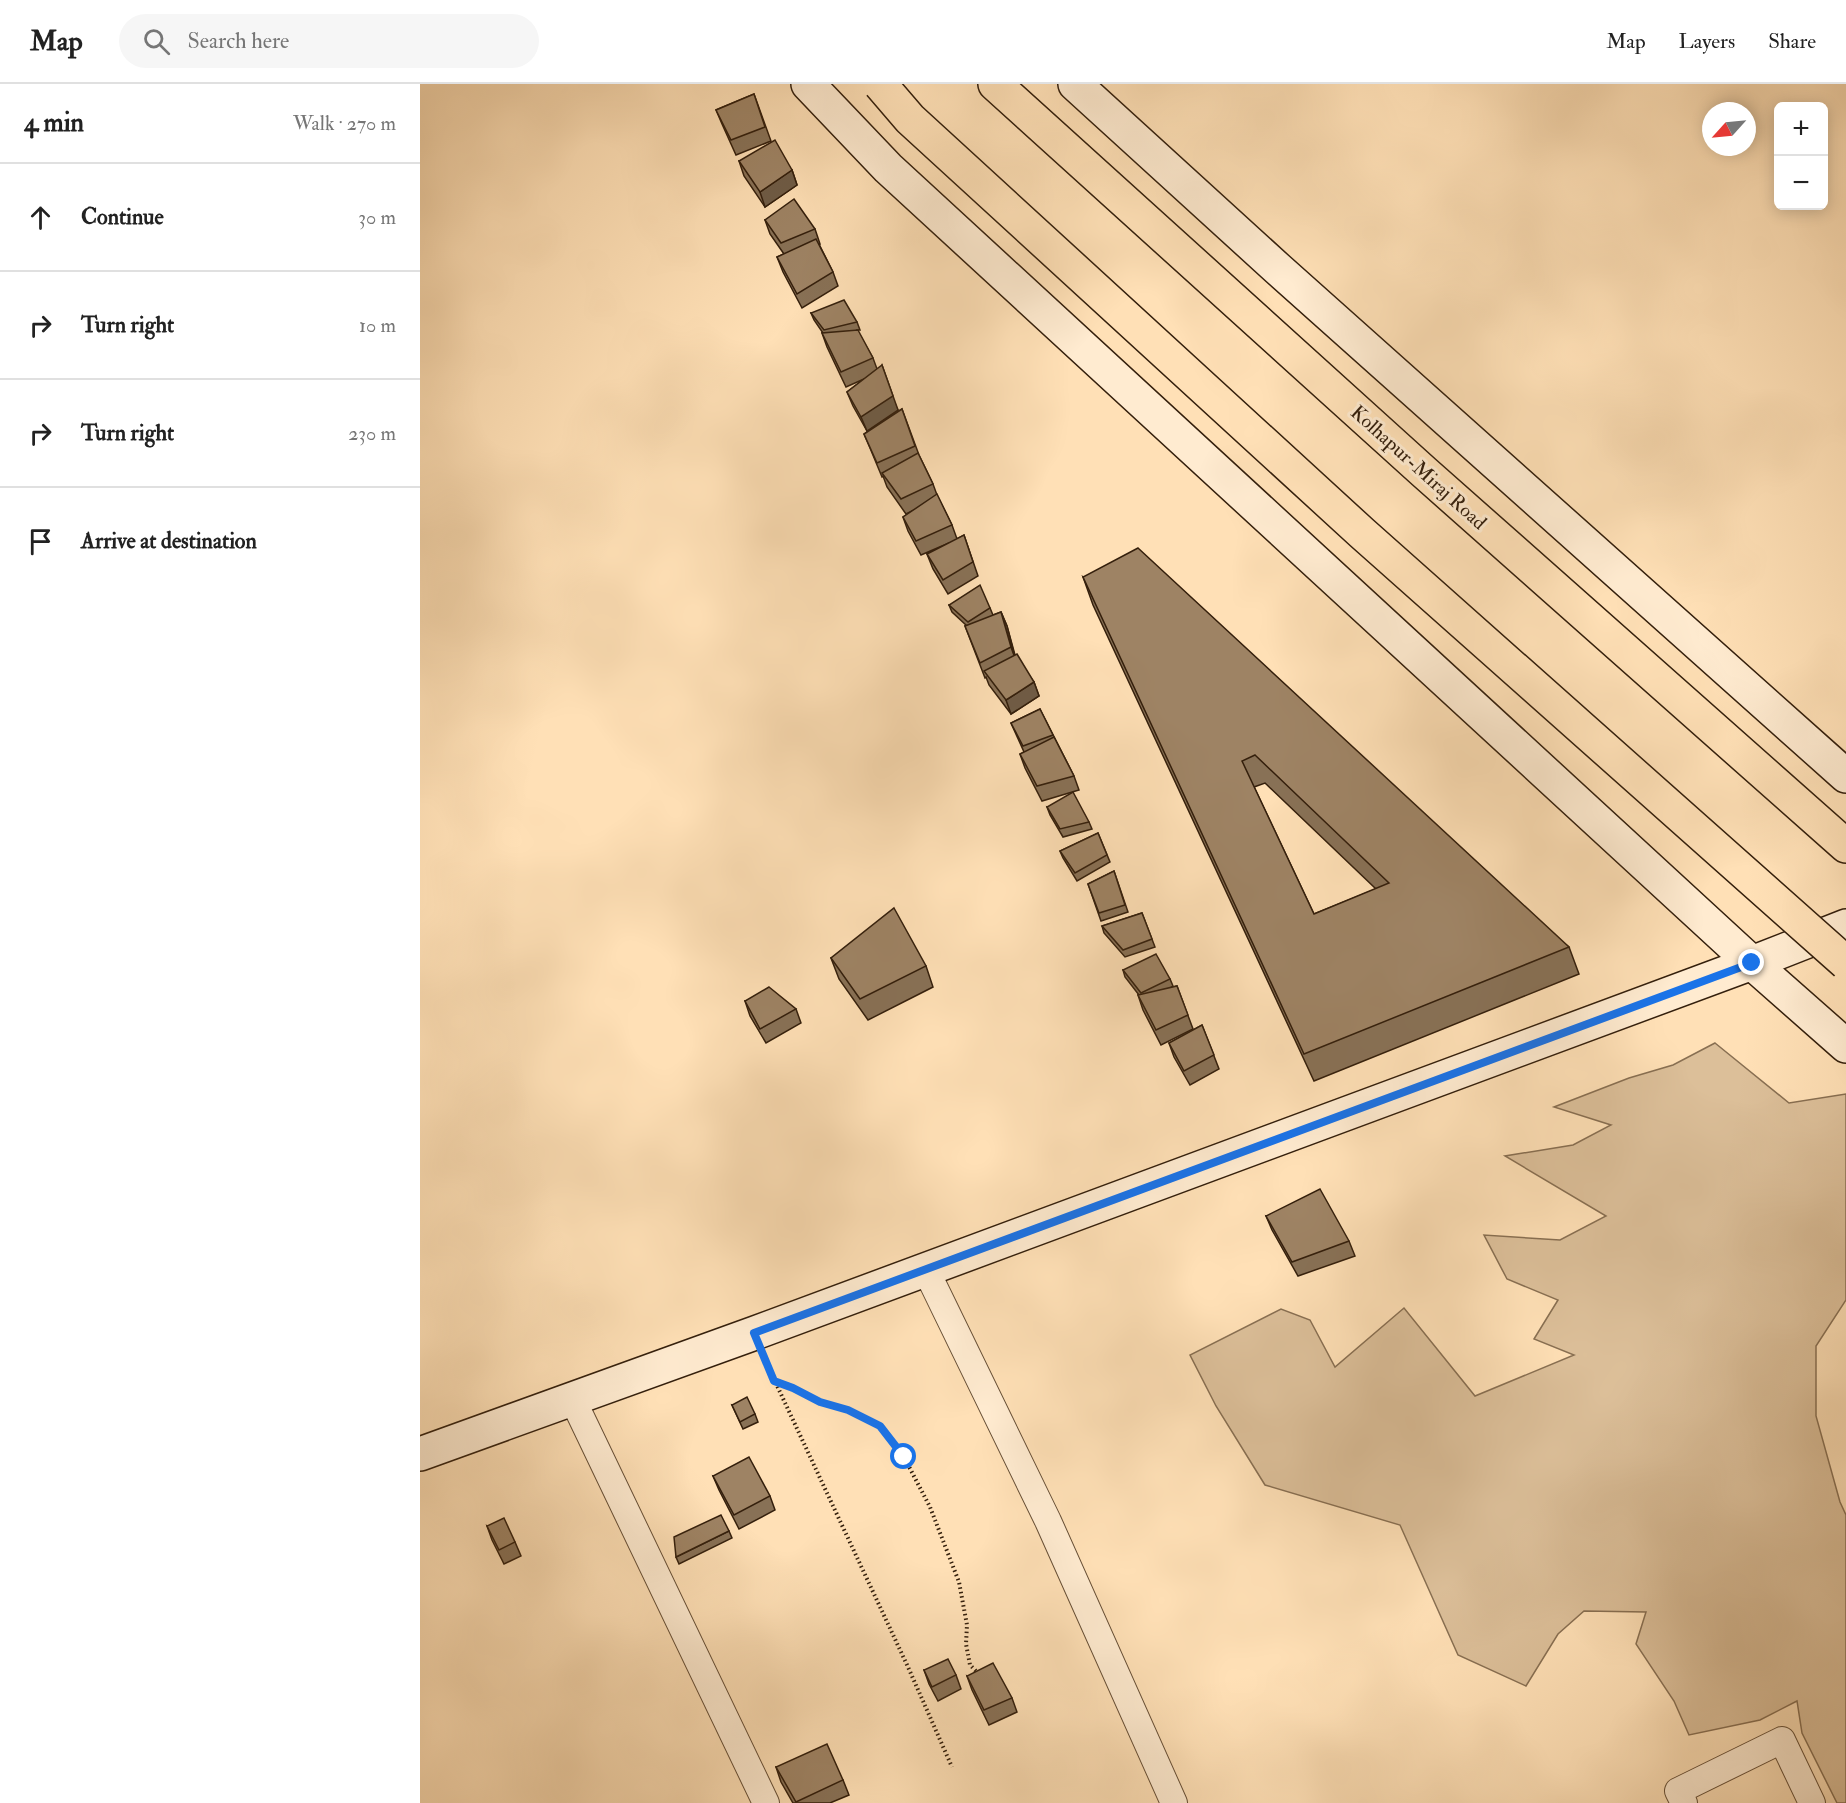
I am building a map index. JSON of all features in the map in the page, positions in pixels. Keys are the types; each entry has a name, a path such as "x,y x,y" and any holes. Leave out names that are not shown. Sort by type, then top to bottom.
{"highway":[{"path":"880,84 910,119 1362,533 1846,963"},
{"name":"Kolhapur-Miraj Road","path":"995,84 1424,472 1846,846"}],"main road":[{"path":"808,84 897,177 1752,963 1846,1046"},
{"path":"1076,84 1296,285 1846,776"},
{"path":"420,1454 926,1270 1846,926"}],"street":[{"path":"926,1270 1048,1521 1174,1803"},
{"path":"572,1398 766,1803"},
{"path":"1684,1803 1678,1791 1782,1740 1812,1803"}],"path":[{"path":"754,1333 952,1767"},
{"path":"774,1381 820,1402 848,1410 880,1426 904,1457 930,1508 959,1582 967,1625 966,1644 970,1665 986,1679"}],"shaded area":[{"path":"1715,1043 1789,1103 1846,1094 1846,1300 1816,1346 1816,1416 1840,1502 1846,1515 1846,1803 1837,1803 1802,1733 1797,1701 1760,1720 1689,1735 1674,1701 1636,1644 1646,1612 1584,1611 1558,1634 1526,1686 1458,1655 1400,1525 1265,1485 1216,1406 1190,1355 1281,1309 1310,1320 1335,1367 1404,1308 1475,1396 1574,1355 1534,1339 1558,1300 1507,1279 1484,1235 1560,1240 1606,1216 1505,1156 1573,1145 1611,1125 1554,1107 1629,1078 1673,1065"}],"building":[{"path":"754,94 765,127 731,140 716,110"},
{"path":"775,140 792,170 760,192 739,161"},
{"path":"794,199 815,229 781,243 765,220"},
{"path":"816,239 833,272 797,294 777,257"},
{"path":"844,300 857,322 824,330 811,313"},
{"path":"858,330 873,358 841,372 822,333"},
{"path":"882,365 893,396 861,417 847,392"},
{"path":"902,409 915,446 877,463 864,434"},
{"path":"918,453 933,484 901,499 882,473"},
{"path":"937,494 952,525 916,541 903,517"},
{"path":"964,535 973,562 943,580 927,554"},
{"path":"1138,548 1569,947 1304,1054 1083,577","holes":["1255,755 1389,883 1314,914 1242,761"]},
{"path":"980,585 990,608 968,622 949,605"},
{"path":"1001,612 1011,647 980,663 965,626"},
{"path":"1017,654 1034,682 1006,700 984,671"},
{"path":"1040,709 1053,735 1023,746 1011,723"},
{"path":"1054,737 1074,776 1037,786 1020,754"},
{"path":"1073,792 1089,822 1060,829 1047,807"},
{"path":"1098,833 1107,855 1075,873 1060,851"},
{"path":"1114,871 1125,905 1099,913 1088,884"},
{"path":"894,908 926,966 860,999 831,958"},
{"path":"1142,913 1152,939 1123,950 1102,926"},
{"path":"1156,954 1170,979 1141,993 1123,970"},
{"path":"1177,986 1188,1015 1156,1030 1138,995"},
{"path":"769,987 796,1009 760,1029 745,1001"},
{"path":"1202,1025 1214,1055 1184,1071 1169,1043"},
{"path":"1320,1189 1349,1241 1292,1262 1266,1216"},
{"path":"747,1397 755,1414 740,1422 732,1405"},
{"path":"749,1457 770,1496 734,1515 713,1476"},
{"path":"721,1515 729,1531 676,1557 674,1537"},
{"path":"504,1518 515,1542 499,1550 487,1526"},
{"path":"948,1659 956,1675 932,1687 924,1670"},
{"path":"993,1663 1012,1698 984,1710 967,1676"},
{"path":"827,1744 843,1780 796,1802 776,1767"}],"route":[{"path":"904,1457 880,1426 848,1410 820,1402 774,1381 754,1333 1752,963"}]}
